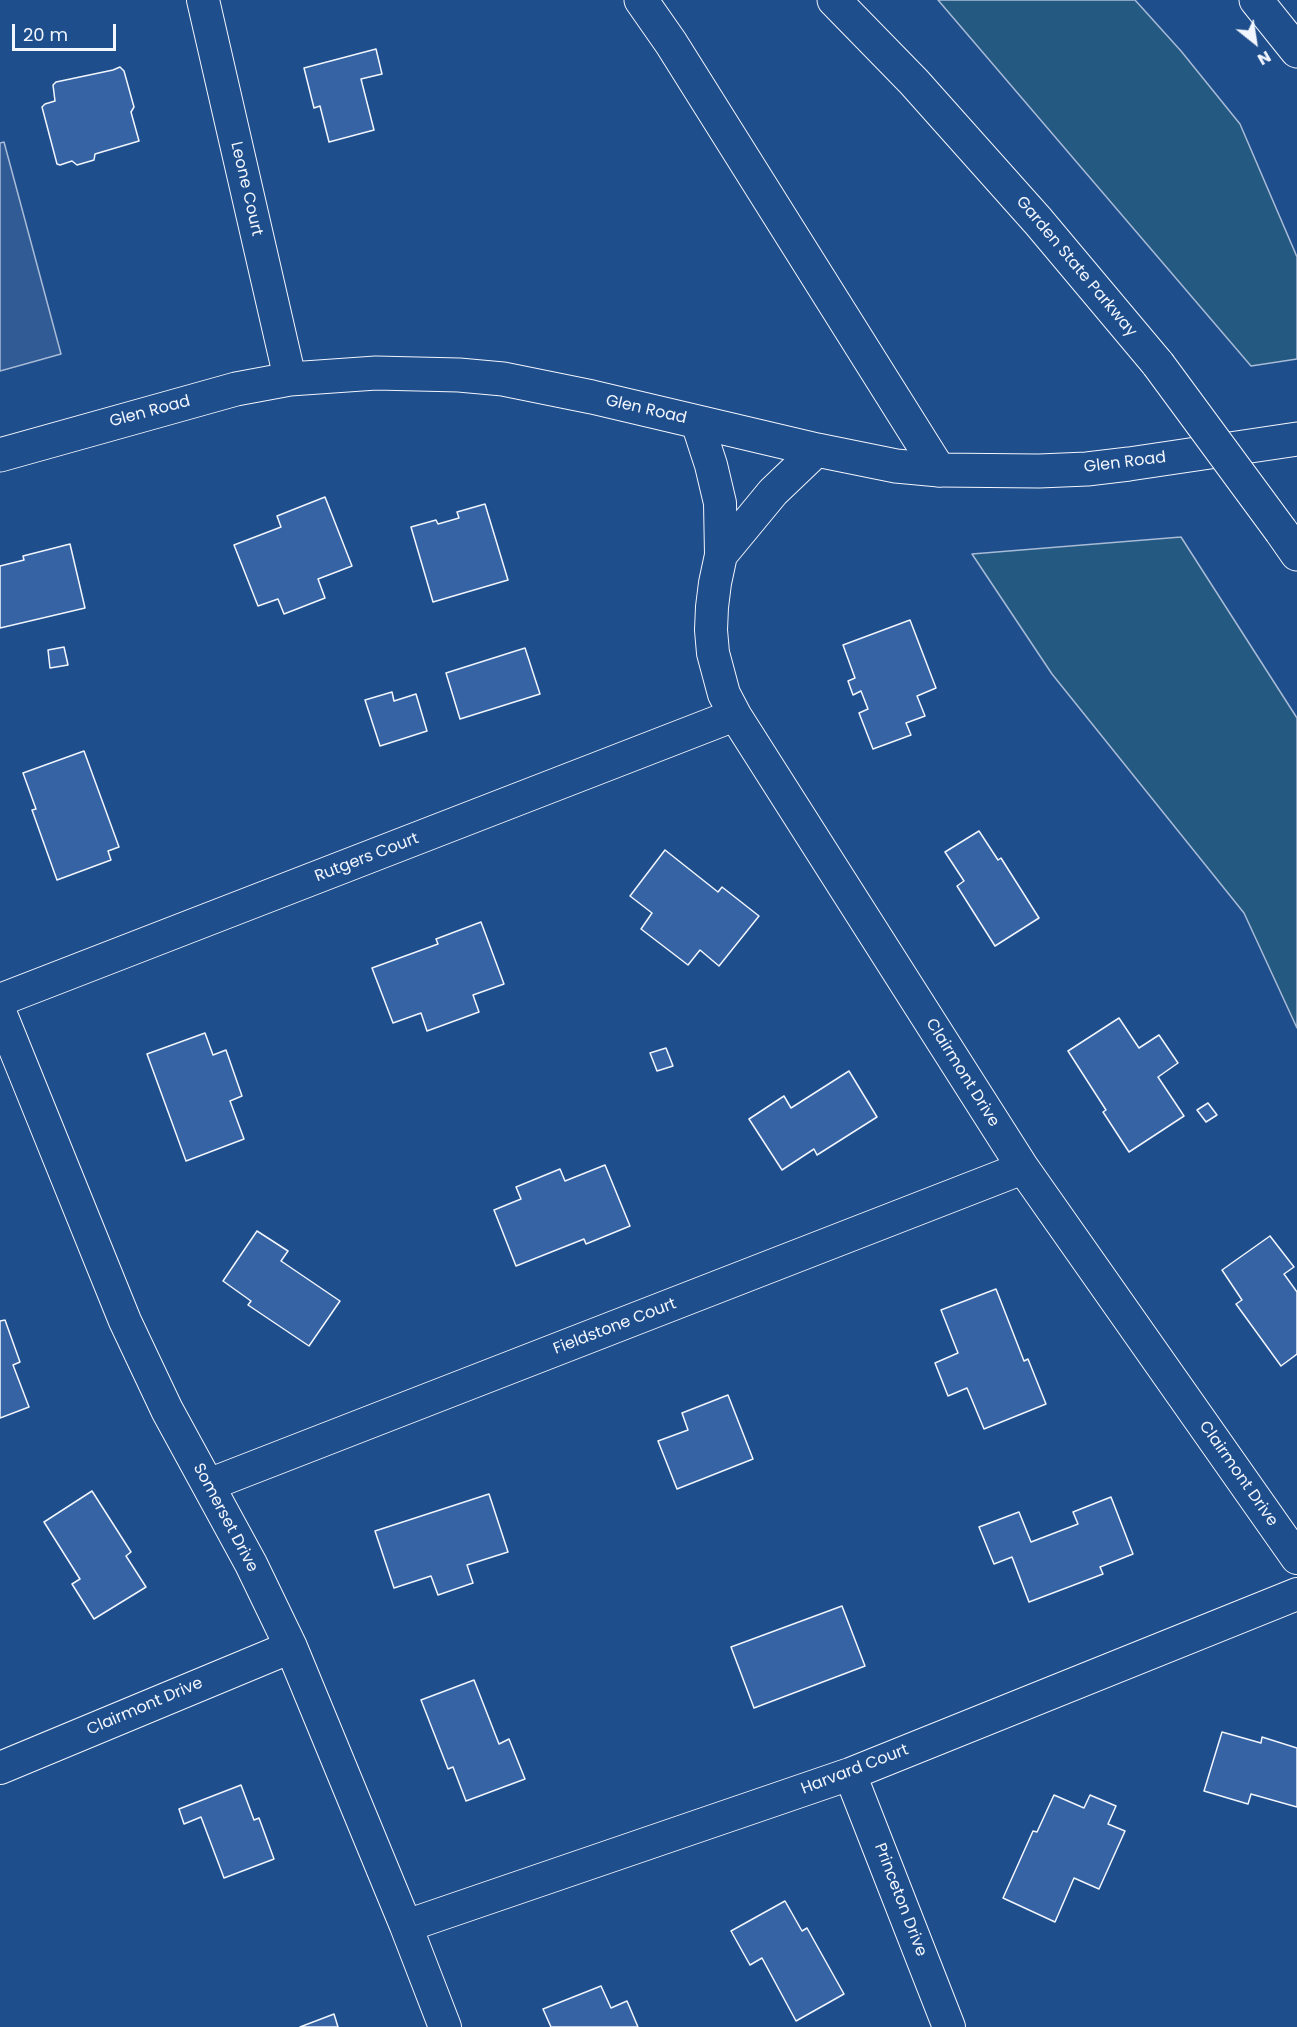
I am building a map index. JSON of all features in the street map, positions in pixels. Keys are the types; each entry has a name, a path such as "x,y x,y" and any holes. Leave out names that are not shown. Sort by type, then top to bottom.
{"main road":[{"path":"641,0 671,43 939,470"},
{"name":"Garden State Parkway","path":"834,0 914,82 1038,220 1158,364 1289,542"},
{"path":"1256,0 1297,51"},
{"name":"Glen Road","path":"0,455 236,389 290,379 376,373 459,375 503,379 592,397 817,450 896,466 939,470 1087,469 1297,439"}],"street":[{"name":"Leone Court","path":"203,0 290,379"},
{"name":"Clairmont Drive","path":"697,422 720,503 722,555 714,583 711,630 717,672 724,694 735,715 1023,1168 1297,1558"},
{"name":"Clairmont Drive","path":"722,555 773,492 817,450"},
{"name":"Rutgers Court","path":"0,1000 735,715"},
{"name":"Somerset Drive","path":"0,1012 125,1321 166,1410 251,1564 291,1647 445,2027"},
{"name":"Fieldstone Court","path":"208,1485 1023,1168"},
{"name":"Harvard Court","path":"406,1926 850,1774 1297,1594"},
{"name":"Clairmont Drive","path":"0,1768 291,1647"},
{"name":"Princeton Drive","path":"850,1774 949,2027"}],"shaded area":[{"path":"938,0 1135,0 1181,51 1240,124 1297,257 1297,359 1251,366"},
{"path":"4,142 61,354 0,371 0,143"},
{"path":"1181,537 1297,718 1297,1028 1244,913 1052,674 972,554"}],"building":[{"path":"376,49 382,74 361,79 374,130 329,142 320,106 314,108 304,68"},
{"path":"120,67 124,71 134,107 131,112 139,141 95,154 94,160 77,165 72,161 57,164 42,107 55,101 53,85 56,82"},
{"path":"325,497 352,566 318,579 325,598 284,614 278,599 258,606 234,545 281,527 277,516"},
{"path":"485,504 508,580 433,602 411,527 436,520 438,524 459,518 457,512"},
{"path":"70,544 85,608 0,628 0,566 24,560 23,556"},
{"path":"910,620 936,688 917,696 925,716 906,723 911,735 873,749 859,713 868,709 861,691 853,695 848,681 855,678 843,645"},
{"path":"64,647 68,665 50,668 48,650"},
{"path":"525,648 540,694 460,719 446,673"},
{"path":"392,692 394,701 416,694 427,731 380,746 365,700"},
{"path":"84,751 119,847 108,851 111,860 57,880 32,810 36,809 23,773"},
{"path":"979,831 998,860 1001,858 1039,918 995,946 957,886 964,881 945,852"},
{"path":"665,850 718,892 722,887 759,916 719,966 700,950 688,965 641,929 652,913 630,896"},
{"path":"481,922 504,984 473,995 479,1012 427,1031 421,1013 393,1023 372,968 438,944 436,939"},
{"path":"1119,1018 1139,1048 1159,1035 1178,1063 1158,1077 1184,1116 1129,1152 1103,1112 1106,1110 1068,1051"},
{"path":"205,1033 213,1055 226,1050 242,1096 230,1101 244,1139 186,1161 147,1054"},
{"path":"666,1048 673,1066 657,1071 650,1053"},
{"path":"849,1071 877,1117 817,1155 814,1149 782,1170 749,1119 784,1096 791,1108"},
{"path":"1208,1103 1217,1115 1206,1122 1197,1110"},
{"path":"605,1165 630,1226 586,1244 584,1239 516,1266 494,1210 521,1199 516,1187 560,1169 565,1181"},
{"path":"257,1231 288,1251 281,1261 340,1301 309,1346 248,1305 251,1301 223,1281"},
{"path":"1270,1236 1294,1267 1284,1274 1297,1292 1297,1354 1281,1366 1236,1304 1242,1300 1222,1270"},
{"path":"996,1289 1024,1361 1028,1359 1046,1404 984,1429 967,1388 948,1396 935,1363 958,1353 941,1310"},
{"path":"5,1320 20,1362 13,1365 29,1407 0,1418 0,1321"},
{"path":"728,1395 753,1459 677,1489 658,1441 688,1430 682,1413"},
{"path":"92,1491 131,1552 126,1556 146,1587 94,1619 72,1584 80,1579 44,1522"},
{"path":"489,1494 508,1552 467,1565 473,1583 438,1595 431,1576 394,1588 375,1531"},
{"path":"1111,1497 1133,1554 1100,1567 1103,1574 1029,1602 1012,1557 994,1564 979,1527 1019,1512 1031,1542 1078,1524 1073,1512"},
{"path":"842,1606 865,1666 754,1708 731,1647"},
{"path":"474,1680 499,1744 509,1739 525,1779 466,1801 453,1767 448,1769 421,1700"},
{"path":"1222,1732 1261,1743 1262,1737 1297,1748 1297,1807 1251,1794 1248,1804 1204,1791"},
{"path":"241,1785 254,1820 259,1818 274,1859 224,1878 201,1817 184,1824 179,1809"},
{"path":"1054,1795 1084,1808 1090,1795 1116,1806 1108,1824 1125,1831 1099,1889 1074,1878 1055,1922 1003,1898 1033,1831 1037,1832"},
{"path":"785,1901 802,1931 807,1928 844,1994 796,2021 762,1958 750,1965 731,1931"},
{"path":"601,1986 611,2008 627,2001 638,2027 551,2027 543,2009"},
{"path":"334,2014 338,2027 300,2027"}]}
